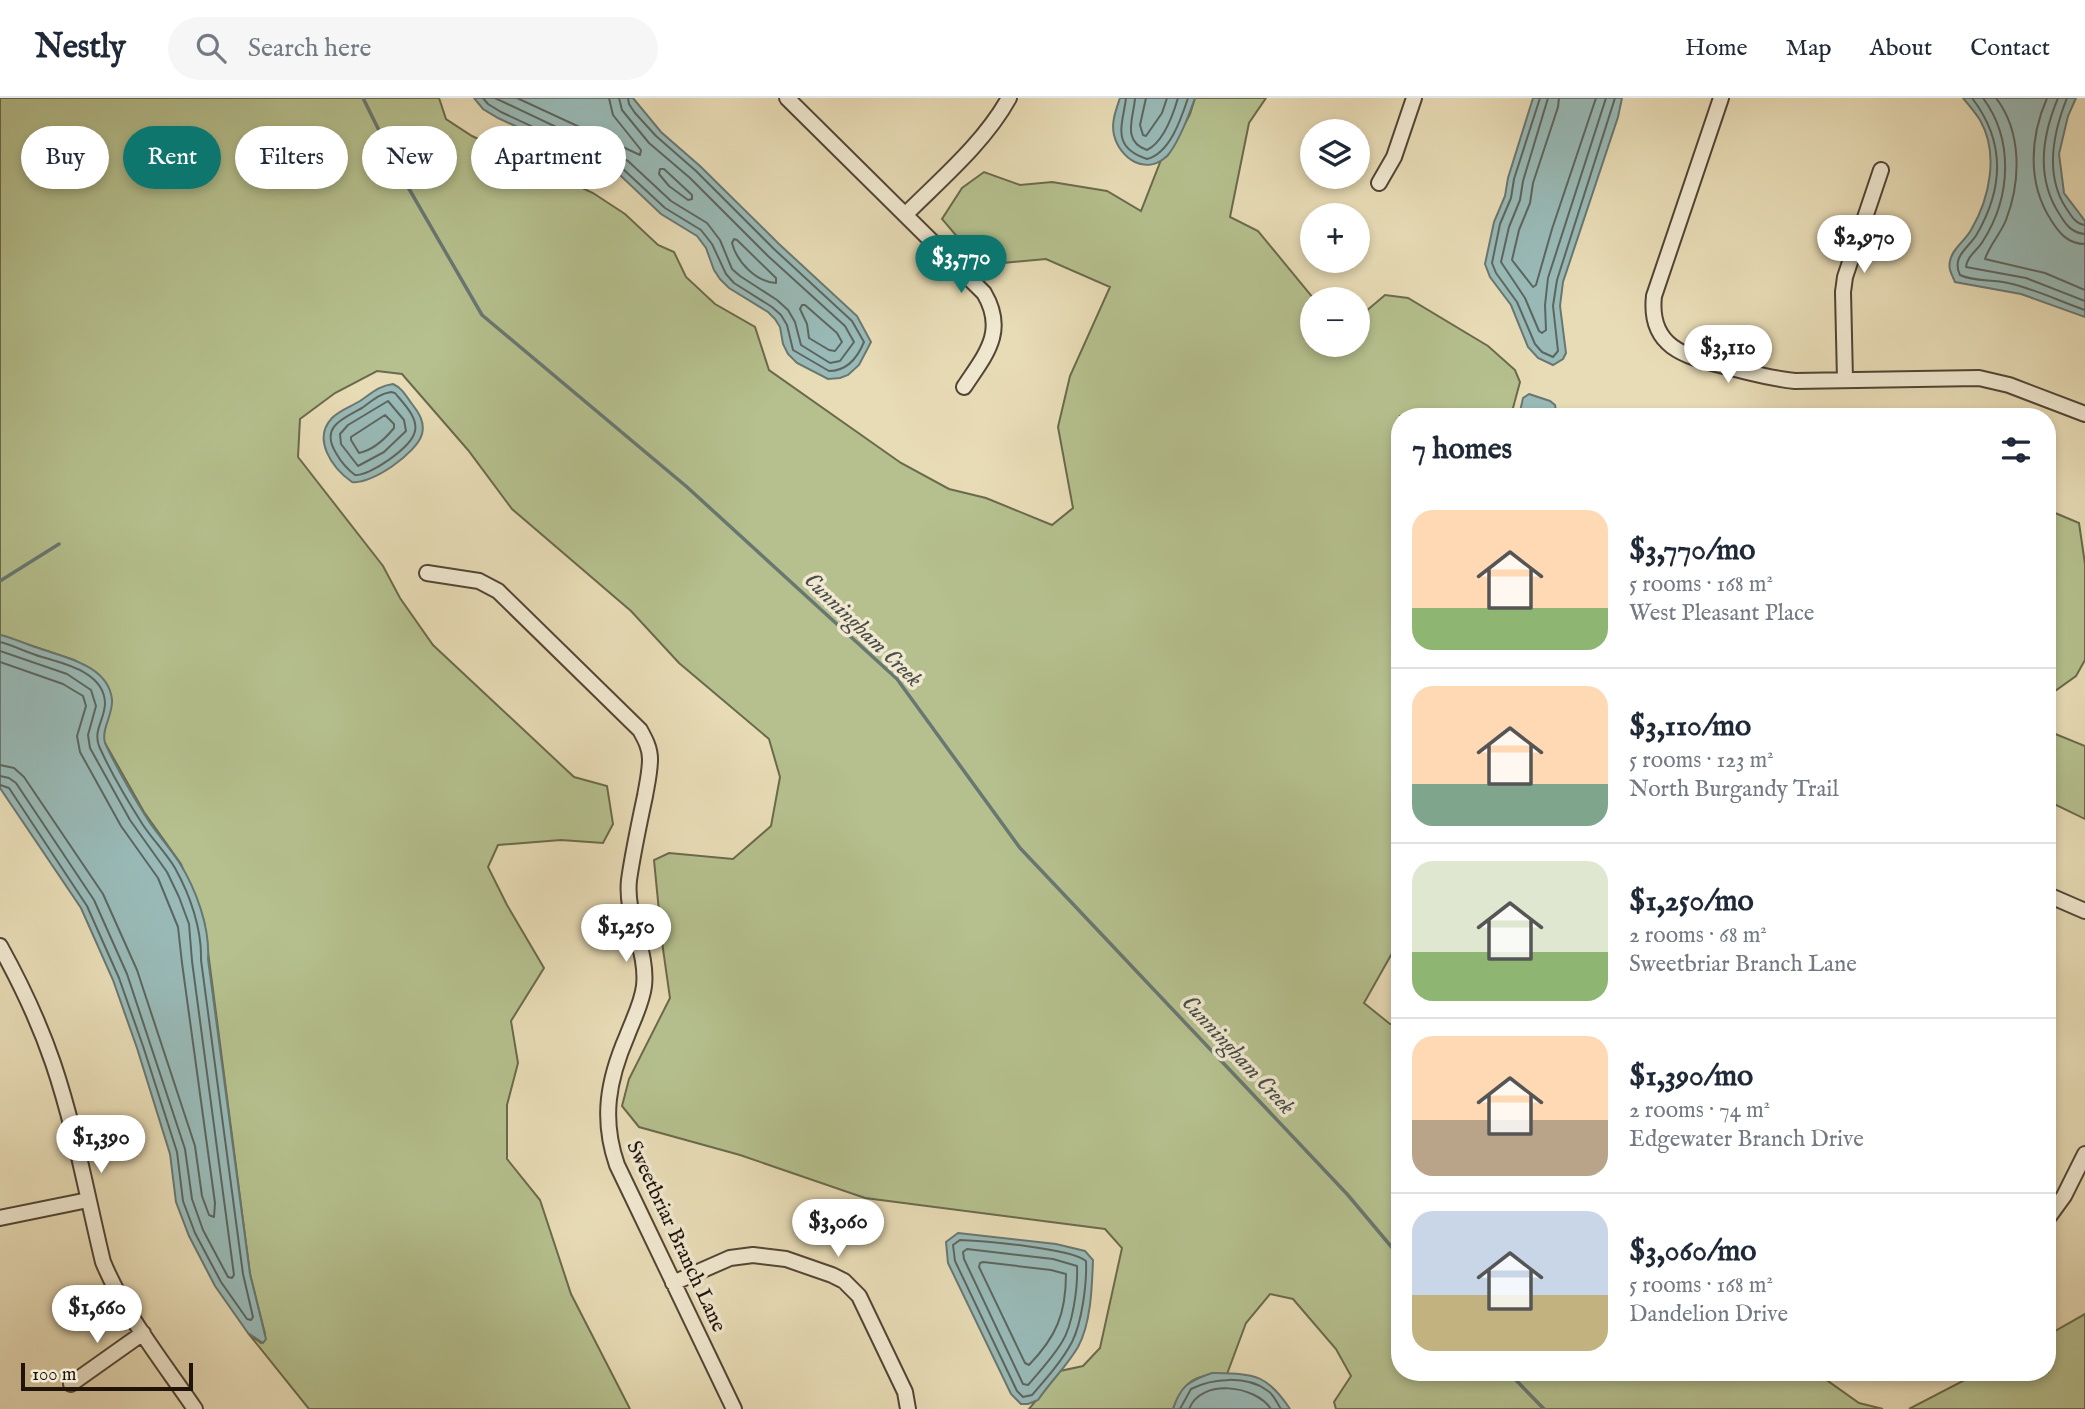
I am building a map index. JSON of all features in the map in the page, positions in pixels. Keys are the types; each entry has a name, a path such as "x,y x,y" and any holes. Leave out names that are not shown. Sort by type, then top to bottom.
{"street":[{"path":"787,98 984,293 994,314 993,337 989,349 964,387"},
{"path":"905,215 978,140 1009,98"},
{"path":"1379,183 1394,157 1414,98"},
{"path":"1721,98 1654,296 1657,329 1674,349 1692,357 1778,380 1979,378 2009,385 2085,414"},
{"path":"1845,380 1845,277 1881,170"},
{"name":"Sweetbriar Branch Lane","path":"427,573 479,581 498,591 640,730 649,748 650,768 629,883 633,922 643,959 644,986 615,1064 610,1084 608,1125 617,1165 734,1409"},
{"path":"2056,898 2085,911"},
{"path":"0,946 31,1007 54,1066 103,1262 121,1301 195,1409"},
{"path":"2056,1206 2068,1190 2085,1154"},
{"path":"0,1218 88,1200"},
{"path":"673,1283 730,1258 752,1255 786,1259 844,1281 859,1296 905,1392 908,1409"},
{"path":"71,1384 143,1333"}],"green space":[{"path":"0,98 439,98 446,119 457,126 362,126 362,189 457,189 457,126 471,135 471,189 585,189 593,193 625,214 658,245 674,252 686,277 715,304 755,327 769,370 901,463 949,489 986,498 1052,525 1073,508 1058,427 1070,376 1110,287 1046,259 1003,263 965,246 942,219 962,188 984,172 1020,185 1052,182 1107,191 1141,211 1161,160 1168,155 1190,114 1195,98 1266,98 1249,123 1230,217 1258,231 1304,287 1300,287 1300,357 1370,357 1370,308 1385,295 1408,298 1488,346 1515,370 1520,382 1513,408 1391,408 1391,955 1364,1003 1391,1024 1391,1381 1828,1381 1859,1403 1883,1409 1336,1409 1334,1402 1351,1376 1336,1349 1293,1299 1270,1294 1246,1323 1227,1374 1207,1375 1192,1381 1181,1392 1173,1409 1029,1409 1060,1371 1083,1366 1100,1348 1122,1248 1105,1229 865,1198 740,1155 639,1127 622,1106 629,1079 670,998 654,860 669,853 733,859 771,826 780,777 769,739 679,663 631,611 512,509 468,450 402,374 377,371 335,393 300,419 298,457 383,566 400,598 433,645 574,777 607,786 613,824 603,843 561,840 498,845 488,867 544,968 511,1021 518,1063 507,1105 507,1159 540,1200 571,1294 630,1409 309,1409 248,1333 261,1343 265,1334 250,1274 204,921 181,864 144,812 105,743 103,737 112,700 103,680 74,660 0,635"},
{"path":"2056,513 2079,523 2085,564 2085,660 2076,676 2056,690"},
{"path":"2056,734 2085,746 2085,819 2056,805"},
{"path":"2085,1314 2085,1409 1909,1409 1963,1381 2056,1381 2056,1330"}],"water":[{"path":"474,98 633,98 661,132 857,316 871,342 859,365 848,375 828,379 797,363 788,354 775,319 729,288 714,270 706,248 697,236 661,214 626,181 626,126 515,126 483,109"},
{"path":"1120,98 1195,98 1176,144 1167,156 1151,165 1135,162 1117,144 1113,125"},
{"path":"1533,98 1622,98 1563,282 1560,306 1566,353 1563,359 1553,365 1538,358 1528,347 1511,305 1490,277 1485,264 1494,222 1505,196"},
{"path":"1963,98 2076,98 2068,116 2059,154 2064,193 2085,221 2085,317 2021,294 1955,282 1950,267 1951,257 1978,217 1987,190 1991,161 1986,133 1978,117"},
{"path":"393,384 404,392 419,414 423,426 422,434 412,450 392,466 360,482 352,482 338,469 327,453 324,444 326,426 338,413 379,388"},
{"path":"1529,394 1550,401 1556,408 1521,408 1523,398"},
{"path":"0,635 74,660 95,671 103,679 112,700 105,743 132,794 179,862 196,896 207,934 208,959 250,1274 266,1339 263,1343 248,1333 215,1286 189,1236 176,1202 170,1154 137,1048 113,980 81,908 0,788"},
{"path":"958,1233 1056,1244 1085,1251 1093,1260 1086,1327 1074,1354 1038,1400 1021,1404 1011,1394 948,1263 946,1242"},
{"path":"1212,1373 1258,1378 1274,1388 1290,1409 1173,1409 1179,1394 1187,1385"}],"waterway":[{"name":"Cunningham Creek","path":"363,98 401,175 482,315 687,487 897,679 1020,848 1347,1194 1391,1246"},
{"path":"0,581 59,544"},
{"name":"Cunningham Creek","path":"1517,1381 1544,1409"}]}
